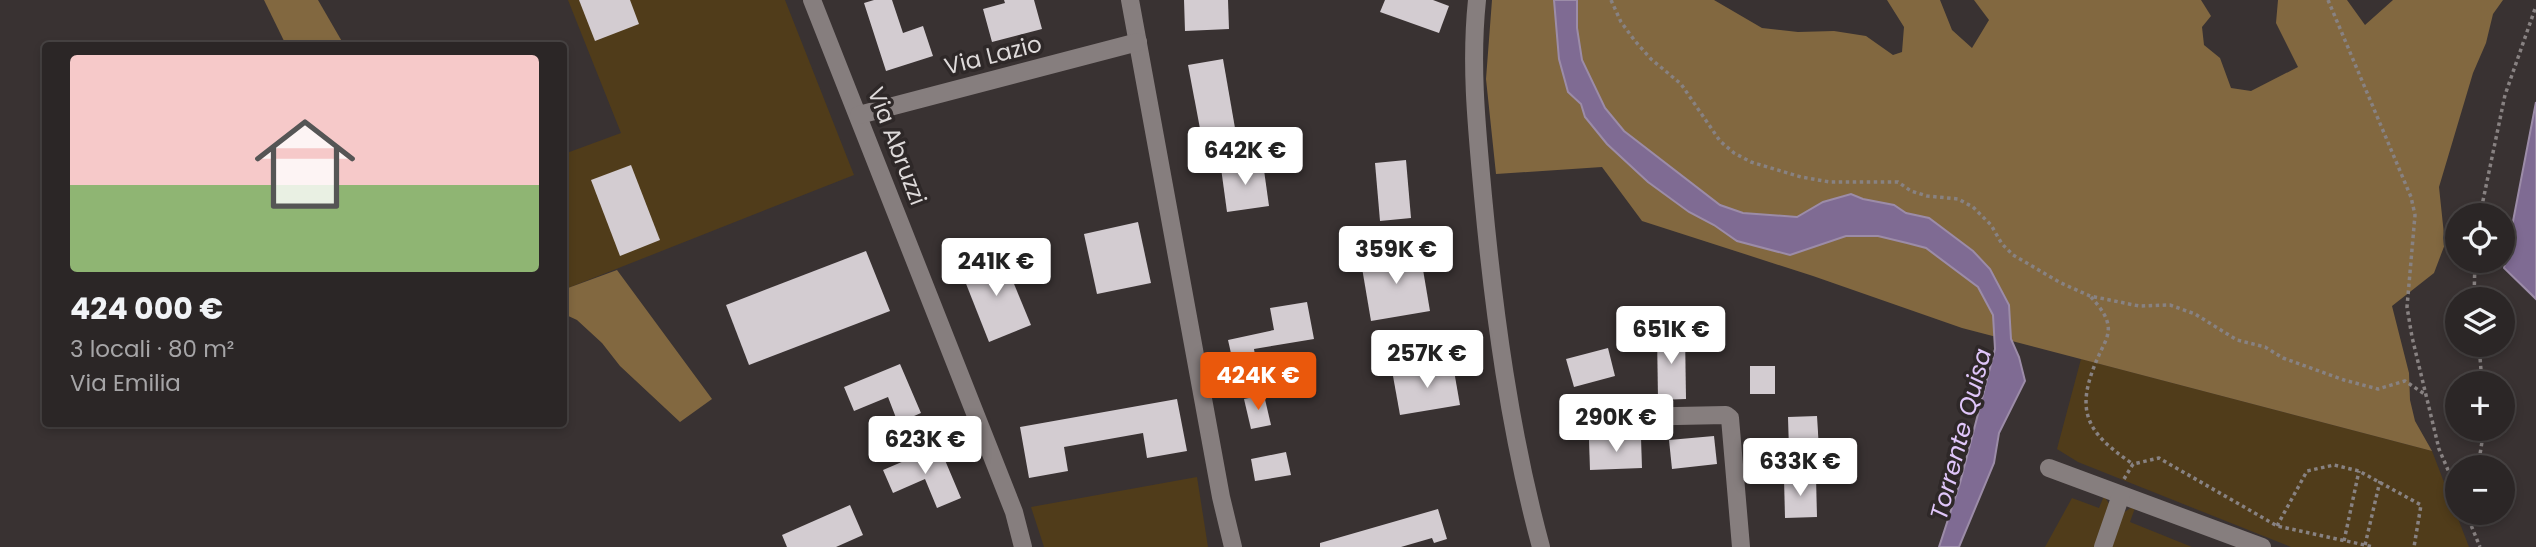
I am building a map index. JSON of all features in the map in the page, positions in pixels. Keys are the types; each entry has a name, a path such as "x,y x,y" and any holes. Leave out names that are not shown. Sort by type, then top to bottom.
{"street":[{"name":"Via Abruzzi","path":"813,0 1014,512 1023,547"},
{"path":"1130,0 1221,497 1233,547"},
{"path":"1477,0 1474,26 1475,127 1490,271 1509,397 1541,547"},
{"name":"Via Lazio","path":"859,115 1138,42"},
{"path":"1627,417 1726,415 1730,418 1741,547"},
{"path":"2049,468 2262,547"},
{"path":"2103,547 2122,495"}],"path":[{"path":"1611,0 1621,22 1635,41 1651,59 1681,84 1720,141 1751,162 1801,177 1830,182 1898,182 1911,191 1927,196 1958,199 1973,207 1991,225 2002,244 2013,255 2090,296 2139,306 2169,305 2195,314 2237,340 2266,347 2283,358 2314,370 2378,389 2405,381 2426,395"},
{"path":"2328,0 2411,197 2414,215 2407,307 2439,449 2445,463"},
{"path":"2482,203 2505,95 2536,6"},
{"path":"2090,296 2102,309 2109,326 2086,389 2085,410 2090,422 2109,448 2133,464"},
{"path":"2122,495 2125,476 2133,464 2159,458 2277,526 2374,547"},
{"path":"2277,526 2307,471 2334,466 2359,471 2421,505 2414,547"},
{"path":"2344,541 2359,471"},
{"path":"2365,545 2380,481"},
{"path":"2471,525 2479,547"}],"shaded area":[{"path":"264,0 318,0 342,42 285,42"},
{"path":"568,0 785,0 854,175 568,288 567,153 621,133"},
{"path":"1492,0 1714,0 1762,28 1798,32 1834,31 1866,36 1893,55 1902,52 1904,27 1887,0 1940,0 1952,30 1972,48 1989,20 1974,0 2201,0 2211,16 2202,27 2204,45 2220,58 2231,88 2251,91 2298,67 2276,23 2278,0 2347,0 2365,25 2393,0 2503,0 2493,14 2439,187 2445,244 2434,273 2392,306 2409,373 2410,400 2415,421 2432,451 1962,328 1642,221 1602,167 1496,174 1486,79"},
{"path":"1554,0 1577,0 1577,28 1582,60 1605,108 1624,131 1720,205 1743,213 1797,217 1823,202 1851,194 1894,205 1906,213 1929,218 1973,251 1990,269 2009,305 2011,339 2025,381 1999,433 1994,463 1959,547 1939,547 1960,483 1995,349 1993,315 1978,287 1926,248 1907,243 1878,236 1846,236 1790,255 1737,241 1689,212 1648,182 1607,144 1585,117 1581,104 1568,92 1559,59"},
{"path":"2536,102 2536,299 2509,273 2515,273 2515,211"},
{"path":"617,270 712,399 680,422 620,366 602,343 577,320 567,315 568,288"},
{"path":"2081,359 2432,451 2445,485 2445,525 2461,525 2469,547 2291,547 2078,462 2057,449"},
{"path":"1197,477 1208,547 1044,547 1031,507"},
{"path":"2104,496 2110,505 2096,547 2045,547 2072,498 2099,508"},
{"path":"2135,508 2130,522 2192,547 2112,547 2123,513"}],"building":[{"path":"579,0 630,0 639,24 595,41"},
{"path":"892,0 903,33 923,26 933,56 886,71 864,3"},
{"path":"1004,0 1034,0 1042,29 992,42 983,9 1005,3"},
{"path":"1184,0 1228,0 1229,29 1185,31"},
{"path":"1385,0 1433,0 1449,6 1439,33 1380,12"},
{"path":"1223,59 1235,128 1201,134 1188,65"},
{"path":"1406,160 1411,218 1380,221 1375,163"},
{"path":"1263,163 1269,206 1227,212 1221,168"},
{"path":"631,165 660,240 620,256 591,180"},
{"path":"1138,222 1151,283 1097,294 1084,234"},
{"path":"866,251 890,311 749,365 726,305"},
{"path":"1420,252 1430,311 1371,321 1361,262"},
{"path":"1002,255 1031,325 989,342 961,271"},
{"path":"1307,302 1314,339 1254,349 1257,367 1235,371 1228,340 1274,330 1270,308"},
{"path":"1657,333 1685,333 1686,399 1658,400"},
{"path":"1608,348 1615,376 1574,387 1566,359"},
{"path":"900,364 921,413 898,423 888,397 854,411 844,387"},
{"path":"1453,365 1460,405 1400,415 1393,376"},
{"path":"1750,366 1775,366 1775,394 1750,394"},
{"path":"1264,395 1271,425 1251,429 1244,399"},
{"path":"1177,399 1187,451 1147,458 1143,433 1064,447 1068,471 1029,478 1020,427"},
{"path":"1817,416 1819,449 1789,450 1788,417"},
{"path":"1714,436 1717,464 1672,469 1669,440"},
{"path":"1641,438 1642,468 1590,470 1589,440"},
{"path":"939,446 961,498 937,508 925,479 893,493 883,470"},
{"path":"1286,452 1291,475 1255,481 1251,459"},
{"path":"1816,477 1817,517 1785,518 1784,478"},
{"path":"850,505 863,535 836,547 787,547 782,535"},
{"path":"1438,509 1447,539 1434,543 1432,538 1401,547 1320,547 1320,543"}],"water label":[{"name":"Torrente Quisa","path":"1961,434"}]}
